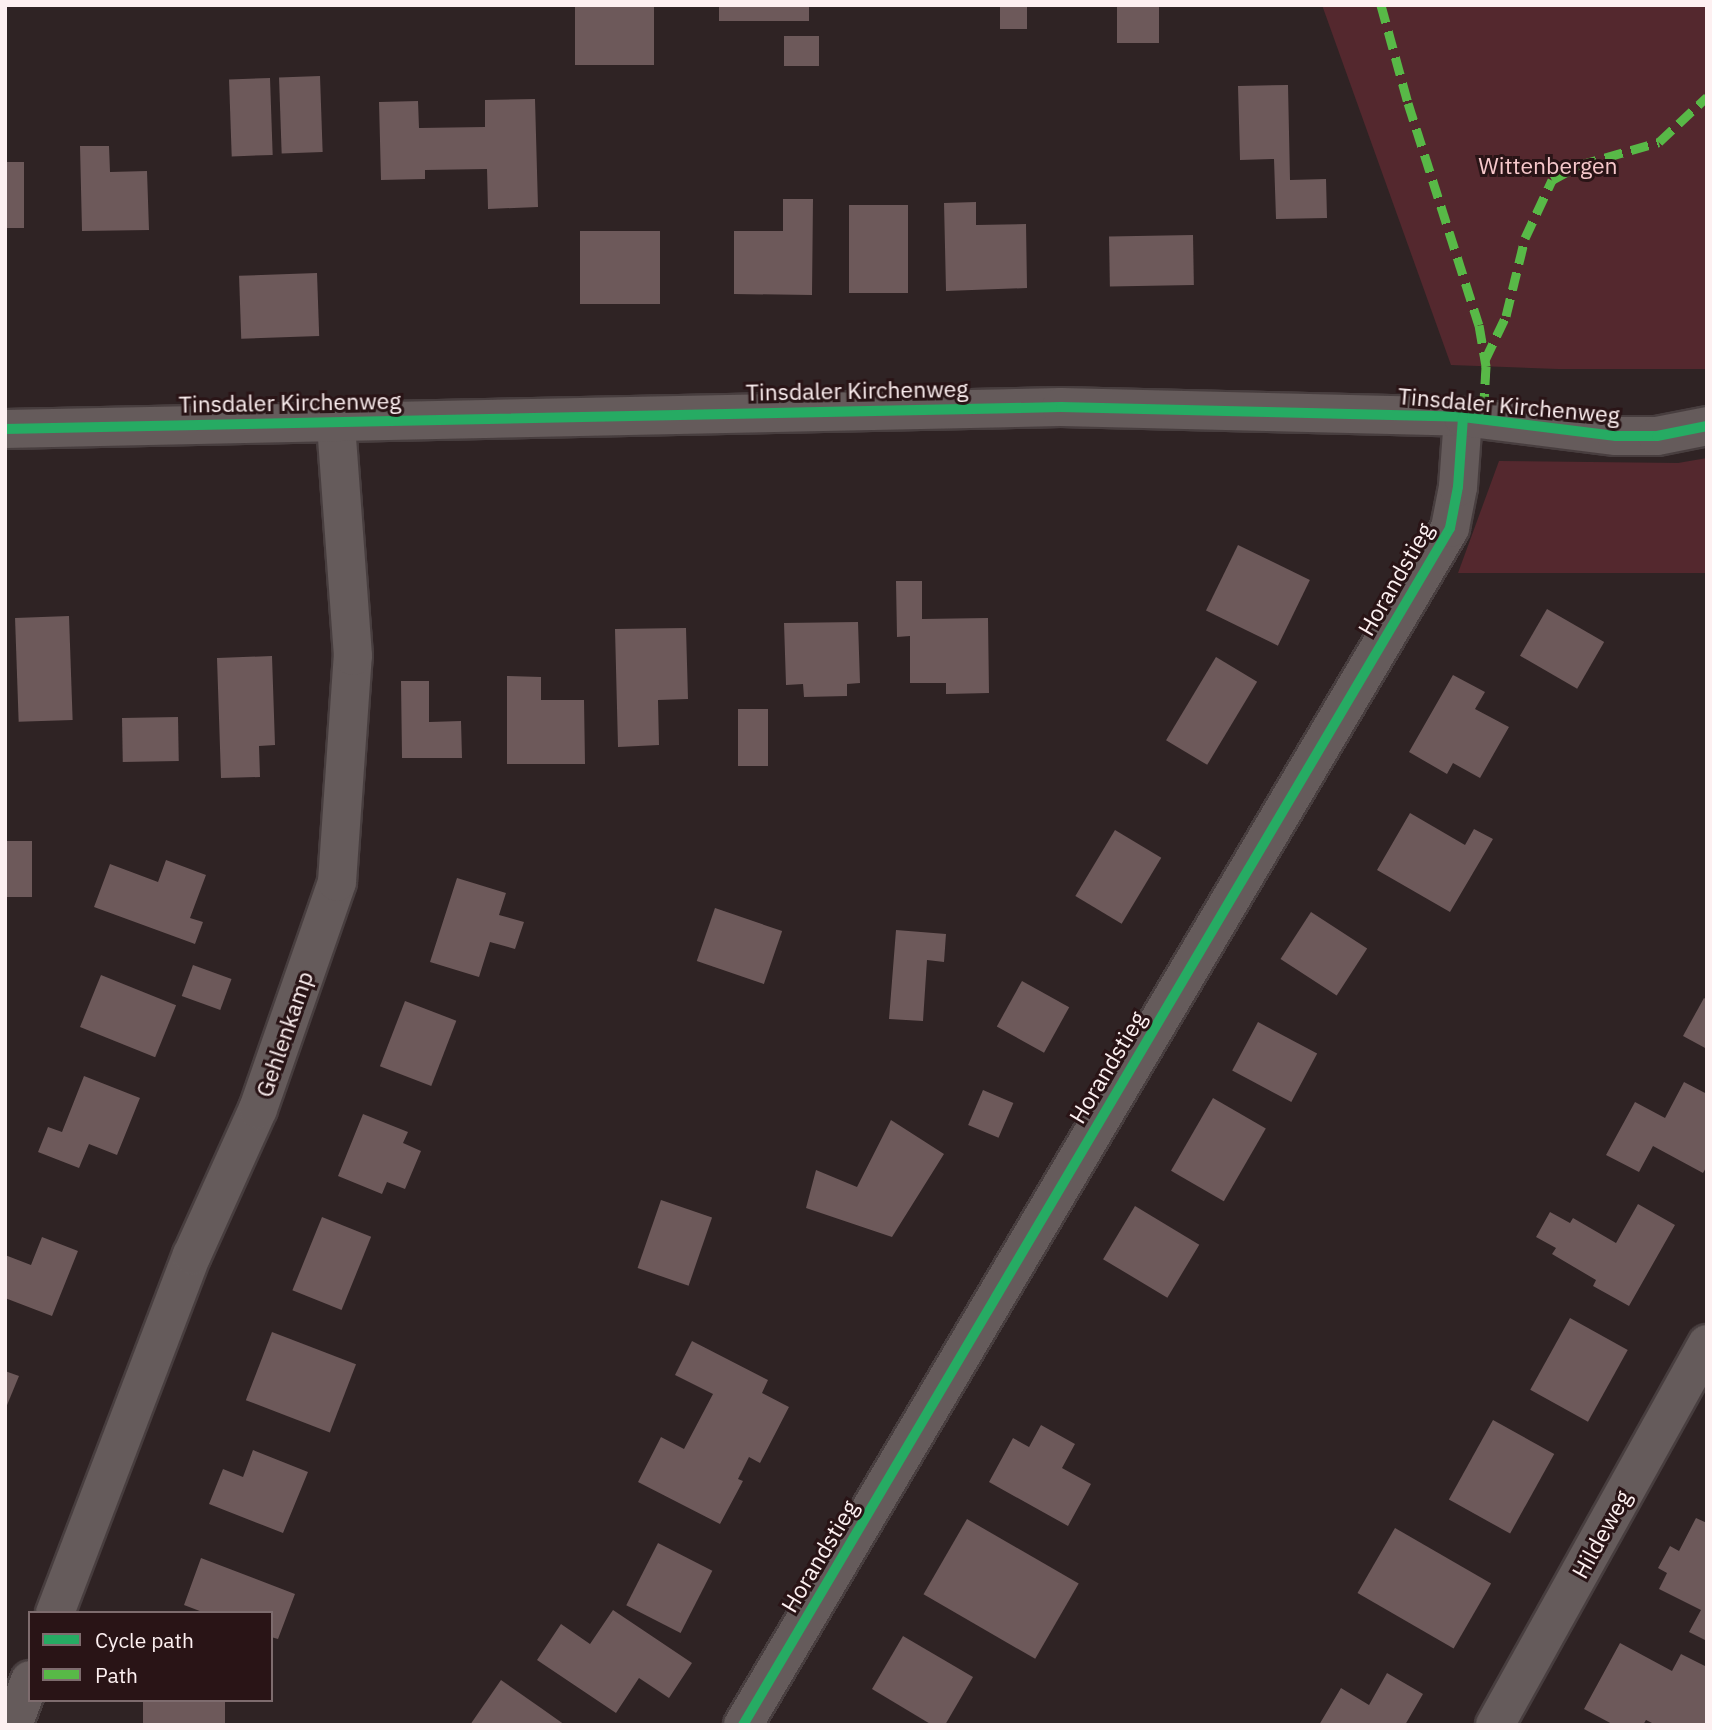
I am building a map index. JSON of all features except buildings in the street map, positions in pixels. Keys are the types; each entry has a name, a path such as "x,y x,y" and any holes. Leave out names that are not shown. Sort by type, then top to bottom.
{"street":[{"name":"Tinsdaler Kirchenweg","path":"5,429 1060,407 1463,417 1616,436 1657,436 1707,426"},
{"name":"Horandstieg","path":"743,1725 1450,528 1458,486 1463,417"},
{"name":"Gehlenkamp","path":"56,1611 192,1255 258,1109 337,882 353,656 335,422"},
{"name":"Hildeweg","path":"1495,1725 1707,1344"},
{"path":"13,1725 28,1685"}],"green space":[{"name":"Wittenbergen","path":"1322,5 1707,5 1707,369 1558,369 1451,365"},
{"path":"1707,458 1707,573 1458,573 1499,461 1678,463"}],"marked path":[{"path":"1381,5 1408,103 1479,325 1486,366 1483,419"},
{"path":"1485,360 1506,316 1525,238 1552,180 1579,165 1659,142 1707,97"}],"cycle path":[{"path":"5,429 1061,407 1463,417 1616,436 1657,436 1707,426"},
{"path":"743,1725 1450,528 1458,487 1463,417"}]}
